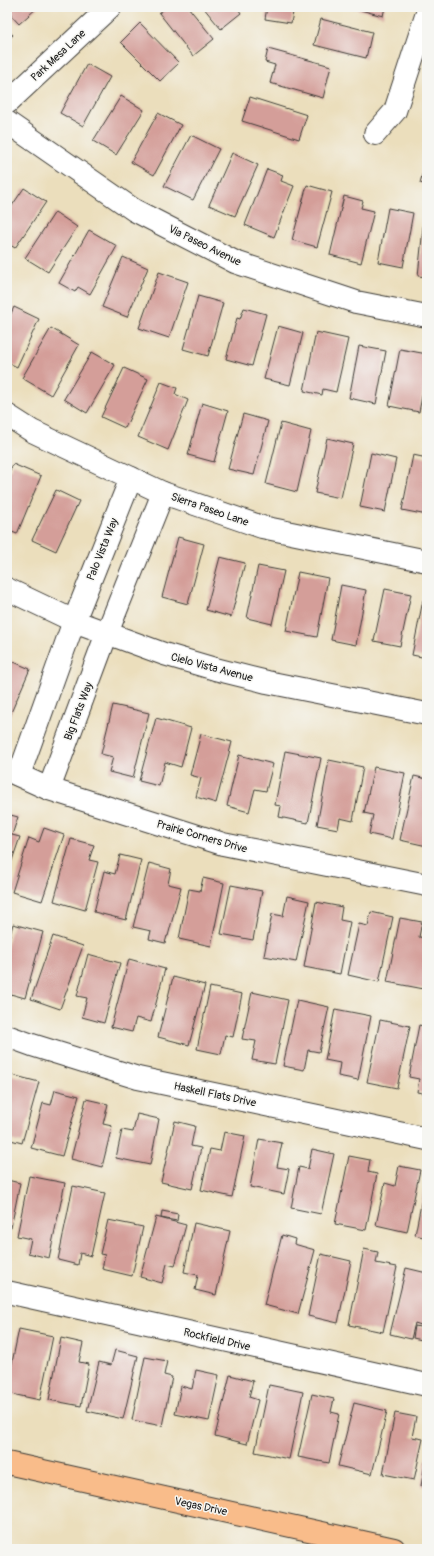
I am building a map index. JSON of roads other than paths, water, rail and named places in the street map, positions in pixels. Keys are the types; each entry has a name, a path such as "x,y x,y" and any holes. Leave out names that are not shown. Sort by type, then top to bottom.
{"main road":[{"name":"Vegas Drive","path":"7,1463 394,1549"}],"street":[{"name":"Park Mesa Lane","path":"7,103 110,7"},
{"path":"375,134 396,111 427,13"},
{"name":"Via Paseo Avenue","path":"7,122 134,210 235,262 356,302 427,316"},
{"name":"Sierra Paseo Lane","path":"7,415 32,431 163,493 262,527 427,561"},
{"name":"Palo Vista Way","path":"74,621 131,478"},
{"path":"107,634 163,493"},
{"name":"Cielo Vista Avenue","path":"7,589 74,621 164,654 252,678 427,714"},
{"path":"13,773 74,621"},
{"name":"Big Flats Way","path":"49,789 107,634"},
{"name":"Prairie Corners Drive","path":"13,773 49,789 223,844 427,885"},
{"name":"Haskell Flats Drive","path":"7,1036 138,1078 427,1139"},
{"name":"Rockfield Drive","path":"7,1292 427,1386"}]}
